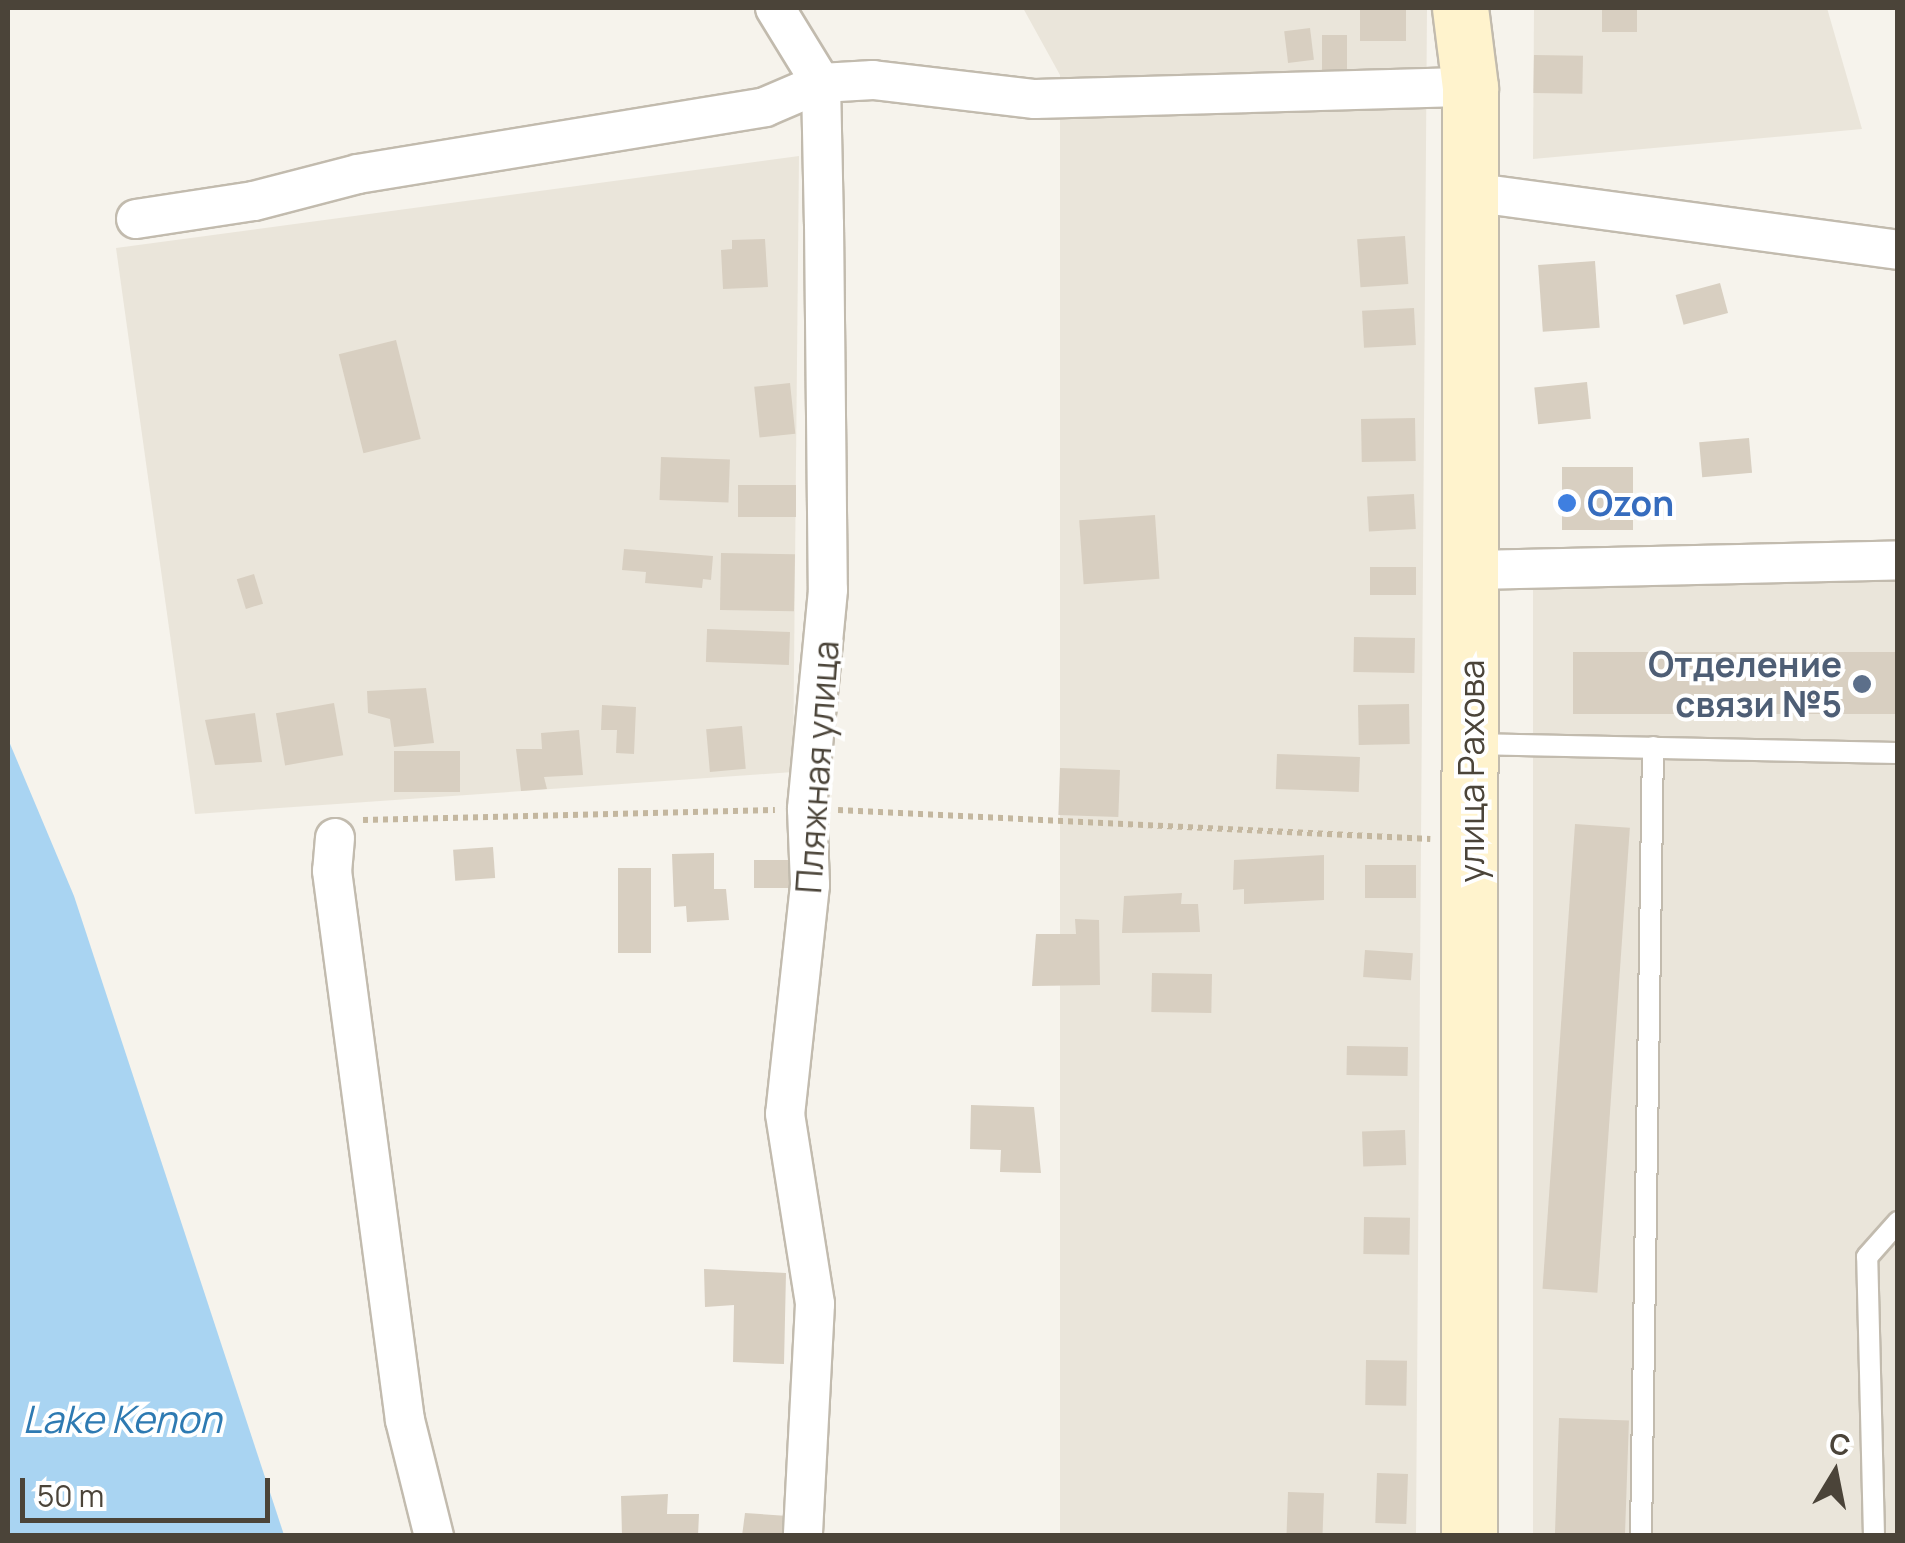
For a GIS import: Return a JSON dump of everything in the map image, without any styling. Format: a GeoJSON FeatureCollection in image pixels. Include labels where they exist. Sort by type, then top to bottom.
{"type":"FeatureCollection","features":[{"type":"Feature","properties":{"kind":"main road","name":"улица Рахова"},"geometry":{"type":"LineString","coordinates":[[1460,8],[1470,87],[1469,1536]]}},
{"type":"Feature","properties":{"kind":"street"},"geometry":{"type":"LineString","coordinates":[[775,8],[821,83]]}},
{"type":"Feature","properties":{"kind":"street"},"geometry":{"type":"LineString","coordinates":[[136,219],[254,201],[358,174],[765,107],[821,83],[874,80],[1035,98],[1470,87]]}},
{"type":"Feature","properties":{"kind":"street","name":"Пляжная улица"},"geometry":{"type":"LineString","coordinates":[[803,1536],[815,1304],[785,1114],[810,885],[806,809],[828,590],[821,83]]}},
{"type":"Feature","properties":{"kind":"street"},"geometry":{"type":"LineString","coordinates":[[1470,192],[1898,250]]}},
{"type":"Feature","properties":{"kind":"street"},"geometry":{"type":"LineString","coordinates":[[1472,570],[1898,560]]}},
{"type":"Feature","properties":{"kind":"street"},"geometry":{"type":"LineString","coordinates":[[336,838],[332,871],[406,1420],[434,1536]]}},
{"type":"Feature","properties":{"kind":"lane"},"geometry":{"type":"LineString","coordinates":[[1470,744],[1898,753]]}},
{"type":"Feature","properties":{"kind":"lane"},"geometry":{"type":"LineString","coordinates":[[1641,1536],[1653,747]]}},
{"type":"Feature","properties":{"kind":"lane"},"geometry":{"type":"LineString","coordinates":[[1874,1536],[1868,1257],[1898,1222]]}},
{"type":"Feature","properties":{"kind":"path"},"geometry":{"type":"LineString","coordinates":[[336,838],[353,820],[806,809],[1471,841]]}},
{"type":"Feature","properties":{"kind":"shaded area"},"geometry":{"type":"Polygon","coordinates":[[[1023,8],[1427,8],[1416,1535],[1060,1535],[1060,75],[1023,8]]]}},
{"type":"Feature","properties":{"kind":"shaded area"},"geometry":{"type":"Polygon","coordinates":[[[1534,8],[1827,8],[1862,129],[1533,159],[1534,8]]]}},
{"type":"Feature","properties":{"kind":"shaded area"},"geometry":{"type":"Polygon","coordinates":[[[799,156],[793,772],[195,814],[116,248],[799,156]]]}},
{"type":"Feature","properties":{"kind":"shaded area"},"geometry":{"type":"Polygon","coordinates":[[[1533,573],[1897,573],[1897,1535],[1533,1535],[1533,573]]]}},
{"type":"Feature","properties":{"kind":"water","name":"Lake Kenon"},"geometry":{"type":"Polygon","coordinates":[[[8,739],[74,896],[284,1535],[8,1535],[8,739]]]}},
{"type":"Feature","properties":{"kind":"building"},"geometry":{"type":"Polygon","coordinates":[[[1360,8],[1406,8],[1406,41],[1360,41],[1360,8]]]}},
{"type":"Feature","properties":{"kind":"building"},"geometry":{"type":"Polygon","coordinates":[[[1602,8],[1637,8],[1637,32],[1602,32],[1602,8]]]}},
{"type":"Feature","properties":{"kind":"building"},"geometry":{"type":"Polygon","coordinates":[[[1310,28],[1314,60],[1288,63],[1284,31],[1310,28]]]}},
{"type":"Feature","properties":{"kind":"building"},"geometry":{"type":"Polygon","coordinates":[[[1322,35],[1347,35],[1347,79],[1322,79],[1322,35]]]}},
{"type":"Feature","properties":{"kind":"building"},"geometry":{"type":"Polygon","coordinates":[[[1534,55],[1583,56],[1582,94],[1533,93],[1534,55]]]}},
{"type":"Feature","properties":{"kind":"building"},"geometry":{"type":"Polygon","coordinates":[[[1405,236],[1408,284],[1360,287],[1357,239],[1405,236]]]}},
{"type":"Feature","properties":{"kind":"building"},"geometry":{"type":"Polygon","coordinates":[[[765,239],[768,287],[723,289],[721,250],[732,249],[732,240],[765,239]]]}},
{"type":"Feature","properties":{"kind":"building"},"geometry":{"type":"Polygon","coordinates":[[[1595,261],[1600,328],[1543,332],[1538,265],[1595,261]]]}},
{"type":"Feature","properties":{"kind":"building"},"geometry":{"type":"Polygon","coordinates":[[[1720,283],[1728,313],[1684,325],[1676,295],[1720,283]]]}},
{"type":"Feature","properties":{"kind":"building"},"geometry":{"type":"Polygon","coordinates":[[[1414,308],[1416,345],[1364,348],[1362,311],[1414,308]]]}},
{"type":"Feature","properties":{"kind":"building"},"geometry":{"type":"Polygon","coordinates":[[[396,340],[421,439],[363,453],[339,354],[396,340]]]}},
{"type":"Feature","properties":{"kind":"building"},"geometry":{"type":"Polygon","coordinates":[[[1587,382],[1591,419],[1538,424],[1534,388],[1587,382]]]}},
{"type":"Feature","properties":{"kind":"building"},"geometry":{"type":"Polygon","coordinates":[[[790,383],[795,434],[760,437],[754,387],[790,383]]]}},
{"type":"Feature","properties":{"kind":"building"},"geometry":{"type":"Polygon","coordinates":[[[1415,418],[1416,461],[1362,462],[1361,419],[1415,418]]]}},
{"type":"Feature","properties":{"kind":"building"},"geometry":{"type":"Polygon","coordinates":[[[1749,438],[1752,473],[1702,477],[1699,442],[1749,438]]]}},
{"type":"Feature","properties":{"kind":"building"},"geometry":{"type":"Polygon","coordinates":[[[661,457],[730,459],[728,502],[659,500],[661,457]]]}},
{"type":"Feature","properties":{"kind":"building"},"geometry":{"type":"Polygon","coordinates":[[[1562,467],[1633,467],[1633,530],[1562,530],[1562,467]]]}},
{"type":"Feature","properties":{"kind":"building"},"geometry":{"type":"Polygon","coordinates":[[[738,485],[796,485],[796,517],[738,517],[738,485]]]}},
{"type":"Feature","properties":{"kind":"building"},"geometry":{"type":"Polygon","coordinates":[[[1414,494],[1416,529],[1369,531],[1367,496],[1414,494]]]}},
{"type":"Feature","properties":{"kind":"building"},"geometry":{"type":"Polygon","coordinates":[[[1155,515],[1159,579],[1084,584],[1079,520],[1155,515]]]}},
{"type":"Feature","properties":{"kind":"building"},"geometry":{"type":"Polygon","coordinates":[[[624,549],[713,556],[711,580],[703,579],[702,588],[645,583],[646,572],[622,570],[624,549]]]}},
{"type":"Feature","properties":{"kind":"building"},"geometry":{"type":"Polygon","coordinates":[[[721,553],[795,554],[794,611],[720,610],[721,553]]]}},
{"type":"Feature","properties":{"kind":"building"},"geometry":{"type":"Polygon","coordinates":[[[1370,567],[1416,567],[1416,595],[1370,595],[1370,567]]]}},
{"type":"Feature","properties":{"kind":"building"},"geometry":{"type":"Polygon","coordinates":[[[254,574],[263,604],[246,609],[237,579],[254,574]]]}},
{"type":"Feature","properties":{"kind":"building"},"geometry":{"type":"Polygon","coordinates":[[[707,629],[790,632],[789,665],[706,662],[707,629]]]}},
{"type":"Feature","properties":{"kind":"building"},"geometry":{"type":"Polygon","coordinates":[[[1354,637],[1415,638],[1414,673],[1353,672],[1354,637]]]}},
{"type":"Feature","properties":{"kind":"building"},"geometry":{"type":"Polygon","coordinates":[[[1573,652],[1898,652],[1898,714],[1573,714],[1573,652]]]}},
{"type":"Feature","properties":{"kind":"building"},"geometry":{"type":"Polygon","coordinates":[[[426,688],[434,743],[394,747],[390,719],[368,713],[367,691],[426,688]]]}},
{"type":"Feature","properties":{"kind":"building"},"geometry":{"type":"Polygon","coordinates":[[[334,703],[343,755],[285,765],[276,713],[334,703]]]}},
{"type":"Feature","properties":{"kind":"building"},"geometry":{"type":"Polygon","coordinates":[[[1409,704],[1410,744],[1359,745],[1358,705],[1409,704]]]}},
{"type":"Feature","properties":{"kind":"building"},"geometry":{"type":"Polygon","coordinates":[[[602,705],[636,707],[634,754],[616,753],[617,730],[601,730],[602,705]]]}},
{"type":"Feature","properties":{"kind":"building"},"geometry":{"type":"Polygon","coordinates":[[[255,713],[262,762],[215,765],[205,720],[255,713]]]}},
{"type":"Feature","properties":{"kind":"building"},"geometry":{"type":"Polygon","coordinates":[[[742,726],[746,769],[710,772],[706,729],[742,726]]]}},
{"type":"Feature","properties":{"kind":"building"},"geometry":{"type":"Polygon","coordinates":[[[579,730],[583,775],[544,777],[547,789],[521,791],[516,749],[542,749],[541,733],[579,730]]]}},
{"type":"Feature","properties":{"kind":"building"},"geometry":{"type":"Polygon","coordinates":[[[394,751],[460,751],[460,792],[394,792],[394,751]]]}},
{"type":"Feature","properties":{"kind":"building"},"geometry":{"type":"Polygon","coordinates":[[[1277,754],[1360,757],[1359,792],[1276,789],[1277,754]]]}},
{"type":"Feature","properties":{"kind":"building"},"geometry":{"type":"Polygon","coordinates":[[[1060,768],[1120,770],[1118,817],[1058,815],[1060,768]]]}},
{"type":"Feature","properties":{"kind":"building"},"geometry":{"type":"Polygon","coordinates":[[[1575,824],[1630,828],[1597,1293],[1542,1289],[1575,824]]]}},
{"type":"Feature","properties":{"kind":"building"},"geometry":{"type":"Polygon","coordinates":[[[493,847],[495,878],[455,881],[453,850],[493,847]]]}},
{"type":"Feature","properties":{"kind":"building"},"geometry":{"type":"Polygon","coordinates":[[[714,853],[714,889],[726,889],[729,920],[687,922],[686,906],[674,907],[672,854],[714,853]]]}},
{"type":"Feature","properties":{"kind":"building"},"geometry":{"type":"Polygon","coordinates":[[[1324,855],[1324,900],[1244,904],[1244,889],[1233,890],[1234,860],[1324,855]]]}},
{"type":"Feature","properties":{"kind":"building"},"geometry":{"type":"Polygon","coordinates":[[[754,860],[793,860],[793,888],[754,888],[754,860]]]}},
{"type":"Feature","properties":{"kind":"building"},"geometry":{"type":"Polygon","coordinates":[[[1365,865],[1416,865],[1416,898],[1365,898],[1365,865]]]}},
{"type":"Feature","properties":{"kind":"building"},"geometry":{"type":"Polygon","coordinates":[[[618,868],[651,868],[651,953],[618,953],[618,868]]]}},
{"type":"Feature","properties":{"kind":"building"},"geometry":{"type":"Polygon","coordinates":[[[1182,893],[1181,904],[1198,904],[1200,932],[1122,933],[1124,896],[1182,893]]]}},
{"type":"Feature","properties":{"kind":"building"},"geometry":{"type":"Polygon","coordinates":[[[1075,919],[1099,920],[1100,985],[1032,986],[1036,934],[1076,934],[1075,919]]]}},
{"type":"Feature","properties":{"kind":"building"},"geometry":{"type":"Polygon","coordinates":[[[1365,950],[1413,953],[1411,980],[1363,977],[1365,950]]]}},
{"type":"Feature","properties":{"kind":"building"},"geometry":{"type":"Polygon","coordinates":[[[1152,973],[1212,974],[1211,1013],[1151,1012],[1152,973]]]}},
{"type":"Feature","properties":{"kind":"building"},"geometry":{"type":"Polygon","coordinates":[[[1347,1046],[1408,1047],[1407,1076],[1346,1075],[1347,1046]]]}},
{"type":"Feature","properties":{"kind":"building"},"geometry":{"type":"Polygon","coordinates":[[[971,1105],[1034,1107],[1041,1173],[1000,1172],[1001,1150],[970,1149],[971,1105]]]}},
{"type":"Feature","properties":{"kind":"building"},"geometry":{"type":"Polygon","coordinates":[[[1405,1130],[1406,1165],[1363,1166],[1362,1132],[1405,1130]]]}},
{"type":"Feature","properties":{"kind":"building"},"geometry":{"type":"Polygon","coordinates":[[[1364,1217],[1410,1218],[1409,1255],[1363,1254],[1364,1217]]]}},
{"type":"Feature","properties":{"kind":"building"},"geometry":{"type":"Polygon","coordinates":[[[704,1269],[786,1273],[784,1364],[733,1362],[734,1305],[705,1307],[704,1269]]]}},
{"type":"Feature","properties":{"kind":"building"},"geometry":{"type":"Polygon","coordinates":[[[1366,1360],[1407,1361],[1406,1406],[1365,1405],[1366,1360]]]}},
{"type":"Feature","properties":{"kind":"building"},"geometry":{"type":"Polygon","coordinates":[[[1559,1418],[1629,1420],[1625,1536],[1555,1536],[1559,1418]]]}},
{"type":"Feature","properties":{"kind":"building"},"geometry":{"type":"Polygon","coordinates":[[[1377,1473],[1408,1474],[1406,1524],[1375,1523],[1377,1473]]]}},
{"type":"Feature","properties":{"kind":"building"},"geometry":{"type":"Polygon","coordinates":[[[1288,1492],[1324,1493],[1322,1536],[1286,1536],[1288,1492]]]}},
{"type":"Feature","properties":{"kind":"building"},"geometry":{"type":"Polygon","coordinates":[[[668,1494],[667,1514],[699,1514],[698,1536],[622,1536],[621,1496],[668,1494]]]}},
{"type":"Feature","properties":{"kind":"building"},"geometry":{"type":"Polygon","coordinates":[[[745,1513],[788,1516],[786,1536],[742,1536],[745,1513]]]}},
{"type":"Feature","properties":{"kind":"place","name":"Ozon"},"geometry":{"type":"Point","coordinates":[1567,503]}},
{"type":"Feature","properties":{"kind":"place","name":"Отделение связи №5"},"geometry":{"type":"Point","coordinates":[1862,684]}}]}
